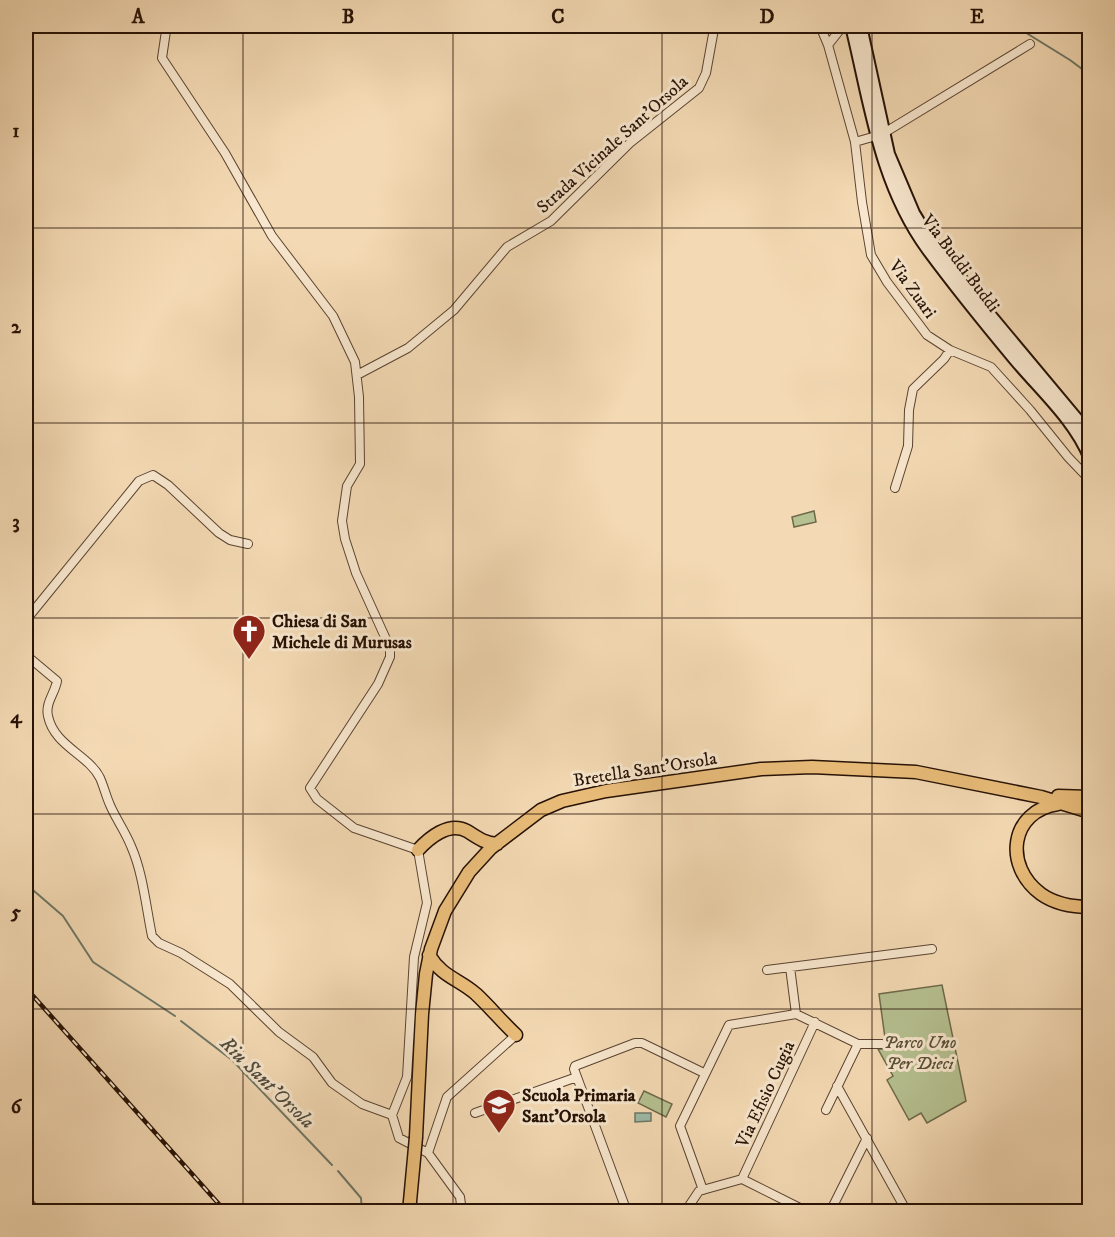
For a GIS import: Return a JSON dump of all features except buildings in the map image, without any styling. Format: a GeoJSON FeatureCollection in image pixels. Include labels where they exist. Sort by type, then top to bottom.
{"type":"FeatureCollection","features":[{"type":"Feature","properties":{"kind":"main road","name":"Via Buddi Buddi"},"geometry":{"type":"LineString","coordinates":[[851,26],[893,190],[908,219],[927,248],[1014,359],[1068,422],[1089,459]]}},
{"type":"Feature","properties":{"kind":"main road","name":"Via Buddi Buddi"},"geometry":{"type":"LineString","coordinates":[[861,26],[880,135],[914,213],[928,236],[982,305],[1089,436]]}},
{"type":"Feature","properties":{"kind":"main road","name":"Bretella Sant'Orsola"},"geometry":{"type":"LineString","coordinates":[[409,1212],[416,1137],[424,987],[429,955],[445,911],[469,872],[497,844],[541,810],[562,801],[606,791],[795,767],[916,771],[1041,796],[1089,812]]}},
{"type":"Feature","properties":{"kind":"main road"},"geometry":{"type":"LineString","coordinates":[[1041,796],[1089,797]]}},
{"type":"Feature","properties":{"kind":"main road"},"geometry":{"type":"LineString","coordinates":[[1063,803],[1047,805],[1027,819],[1018,835],[1017,853],[1025,876],[1041,894],[1067,905],[1089,907]]}},
{"type":"Feature","properties":{"kind":"main road"},"geometry":{"type":"LineString","coordinates":[[418,850],[433,835],[456,829],[463,830],[486,843],[497,844]]}},
{"type":"Feature","properties":{"kind":"main road"},"geometry":{"type":"LineString","coordinates":[[474,837],[482,849],[482,858]]}},
{"type":"Feature","properties":{"kind":"main road"},"geometry":{"type":"LineString","coordinates":[[429,955],[446,976],[474,992],[516,1035]]}},
{"type":"Feature","properties":{"kind":"main road"},"geometry":{"type":"LineString","coordinates":[[424,987],[433,977],[446,976]]}},
{"type":"Feature","properties":{"kind":"street"},"geometry":{"type":"LineString","coordinates":[[158,26],[166,31],[162,58],[225,153],[272,236],[333,316],[355,362],[360,464],[347,486],[342,521],[356,573],[390,648],[390,657],[378,684],[310,788],[317,799],[354,828],[418,850],[427,903],[414,957],[407,1077],[393,1115],[399,1138],[428,1153],[460,1197],[462,1212]]}},
{"type":"Feature","properties":{"kind":"street","name":"Strada Vicinale Sant'Orsola"},"geometry":{"type":"LineString","coordinates":[[357,375],[408,348],[454,310],[507,248],[551,221],[631,142],[699,88],[706,73],[714,29],[717,26]]}},
{"type":"Feature","properties":{"kind":"street","name":"Via Zuari"},"geometry":{"type":"LineString","coordinates":[[820,26],[828,45],[855,142],[871,255],[887,282],[927,335],[950,350],[991,367],[1089,480]]}},
{"type":"Feature","properties":{"kind":"street"},"geometry":{"type":"LineString","coordinates":[[828,45],[843,26]]}},
{"type":"Feature","properties":{"kind":"street"},"geometry":{"type":"LineString","coordinates":[[855,142],[880,135],[1030,45]]}},
{"type":"Feature","properties":{"kind":"street"},"geometry":{"type":"LineString","coordinates":[[895,488],[908,446],[909,410],[913,389],[944,359],[950,350]]}},
{"type":"Feature","properties":{"kind":"street"},"geometry":{"type":"LineString","coordinates":[[26,620],[139,481],[153,475],[168,485],[219,533],[230,540],[248,544]]}},
{"type":"Feature","properties":{"kind":"street"},"geometry":{"type":"LineString","coordinates":[[26,654],[57,681],[56,690],[47,706],[48,717],[55,732],[77,755],[92,766],[100,777],[109,804],[132,846],[152,936],[159,944],[181,953],[230,984],[279,1032],[314,1057],[332,1083],[362,1104],[393,1115]]}},
{"type":"Feature","properties":{"kind":"street"},"geometry":{"type":"LineString","coordinates":[[767,970],[932,949]]}},
{"type":"Feature","properties":{"kind":"street"},"geometry":{"type":"LineString","coordinates":[[790,967],[796,1014],[858,1044],[882,1044]]}},
{"type":"Feature","properties":{"kind":"street","name":"Via Efisio Cugia"},"geometry":{"type":"LineString","coordinates":[[703,1190],[680,1126],[729,1025],[796,1014]]}},
{"type":"Feature","properties":{"kind":"street","name":"Via Efisio Cugia"},"geometry":{"type":"LineString","coordinates":[[742,1179],[815,1022]]}},
{"type":"Feature","properties":{"kind":"street"},"geometry":{"type":"LineString","coordinates":[[428,1153],[447,1097],[516,1035]]}},
{"type":"Feature","properties":{"kind":"street"},"geometry":{"type":"LineString","coordinates":[[627,1212],[577,1077],[575,1066],[635,1043],[649,1045],[704,1073]]}},
{"type":"Feature","properties":{"kind":"street"},"geometry":{"type":"LineString","coordinates":[[826,1110],[858,1044]]}},
{"type":"Feature","properties":{"kind":"street"},"geometry":{"type":"LineString","coordinates":[[475,1113],[577,1077]]}},
{"type":"Feature","properties":{"kind":"street"},"geometry":{"type":"LineString","coordinates":[[837,1086],[907,1212]]}},
{"type":"Feature","properties":{"kind":"street"},"geometry":{"type":"LineString","coordinates":[[831,1212],[867,1138]]}},
{"type":"Feature","properties":{"kind":"street"},"geometry":{"type":"LineString","coordinates":[[685,1212],[699,1191],[742,1179],[808,1212]]}},
{"type":"Feature","properties":{"kind":"street"},"geometry":{"type":"LineString","coordinates":[[26,1199],[37,1212]]}},
{"type":"Feature","properties":{"kind":"green space"},"geometry":{"type":"Polygon","coordinates":[[[814,511],[816,522],[794,527],[792,517],[814,511]]]}},
{"type":"Feature","properties":{"kind":"green space","name":"Parco Uno Per Dieci"},"geometry":{"type":"Polygon","coordinates":[[[942,985],[966,1101],[927,1123],[921,1113],[909,1120],[887,1080],[893,1076],[878,1049],[884,1049],[885,1038],[879,994],[942,985]]]}},
{"type":"Feature","properties":{"kind":"green space"},"geometry":{"type":"Polygon","coordinates":[[[644,1091],[672,1104],[666,1117],[638,1103],[644,1091]]]}},
{"type":"Feature","properties":{"kind":"shaded area"},"geometry":{"type":"Polygon","coordinates":[[[635,1113],[651,1113],[651,1121],[635,1122],[635,1113]]]}},
{"type":"Feature","properties":{"kind":"waterway"},"geometry":{"type":"LineString","coordinates":[[1015,26],[1090,75]]}},
{"type":"Feature","properties":{"kind":"waterway","name":"Riu Sant'Orsola"},"geometry":{"type":"LineString","coordinates":[[26,884],[63,916],[93,962],[175,1016]]}},
{"type":"Feature","properties":{"kind":"waterway","name":"Riu Sant'Orsola"},"geometry":{"type":"LineString","coordinates":[[181,1021],[232,1060],[332,1165]]}},
{"type":"Feature","properties":{"kind":"waterway","name":"Riu Sant'Orsola"},"geometry":{"type":"LineString","coordinates":[[338,1171],[361,1198],[362,1212]]}},
{"type":"Feature","properties":{"kind":"railway"},"geometry":{"type":"LineString","coordinates":[[26,988],[226,1212]]}},
{"type":"Feature","properties":{"kind":"place","name":"Chiesa di San Michele di Murusas"},"geometry":{"type":"Point","coordinates":[249,660]}},
{"type":"Feature","properties":{"kind":"place","name":"Scuola Primaria Sant'Orsola"},"geometry":{"type":"Point","coordinates":[499,1134]}}]}
